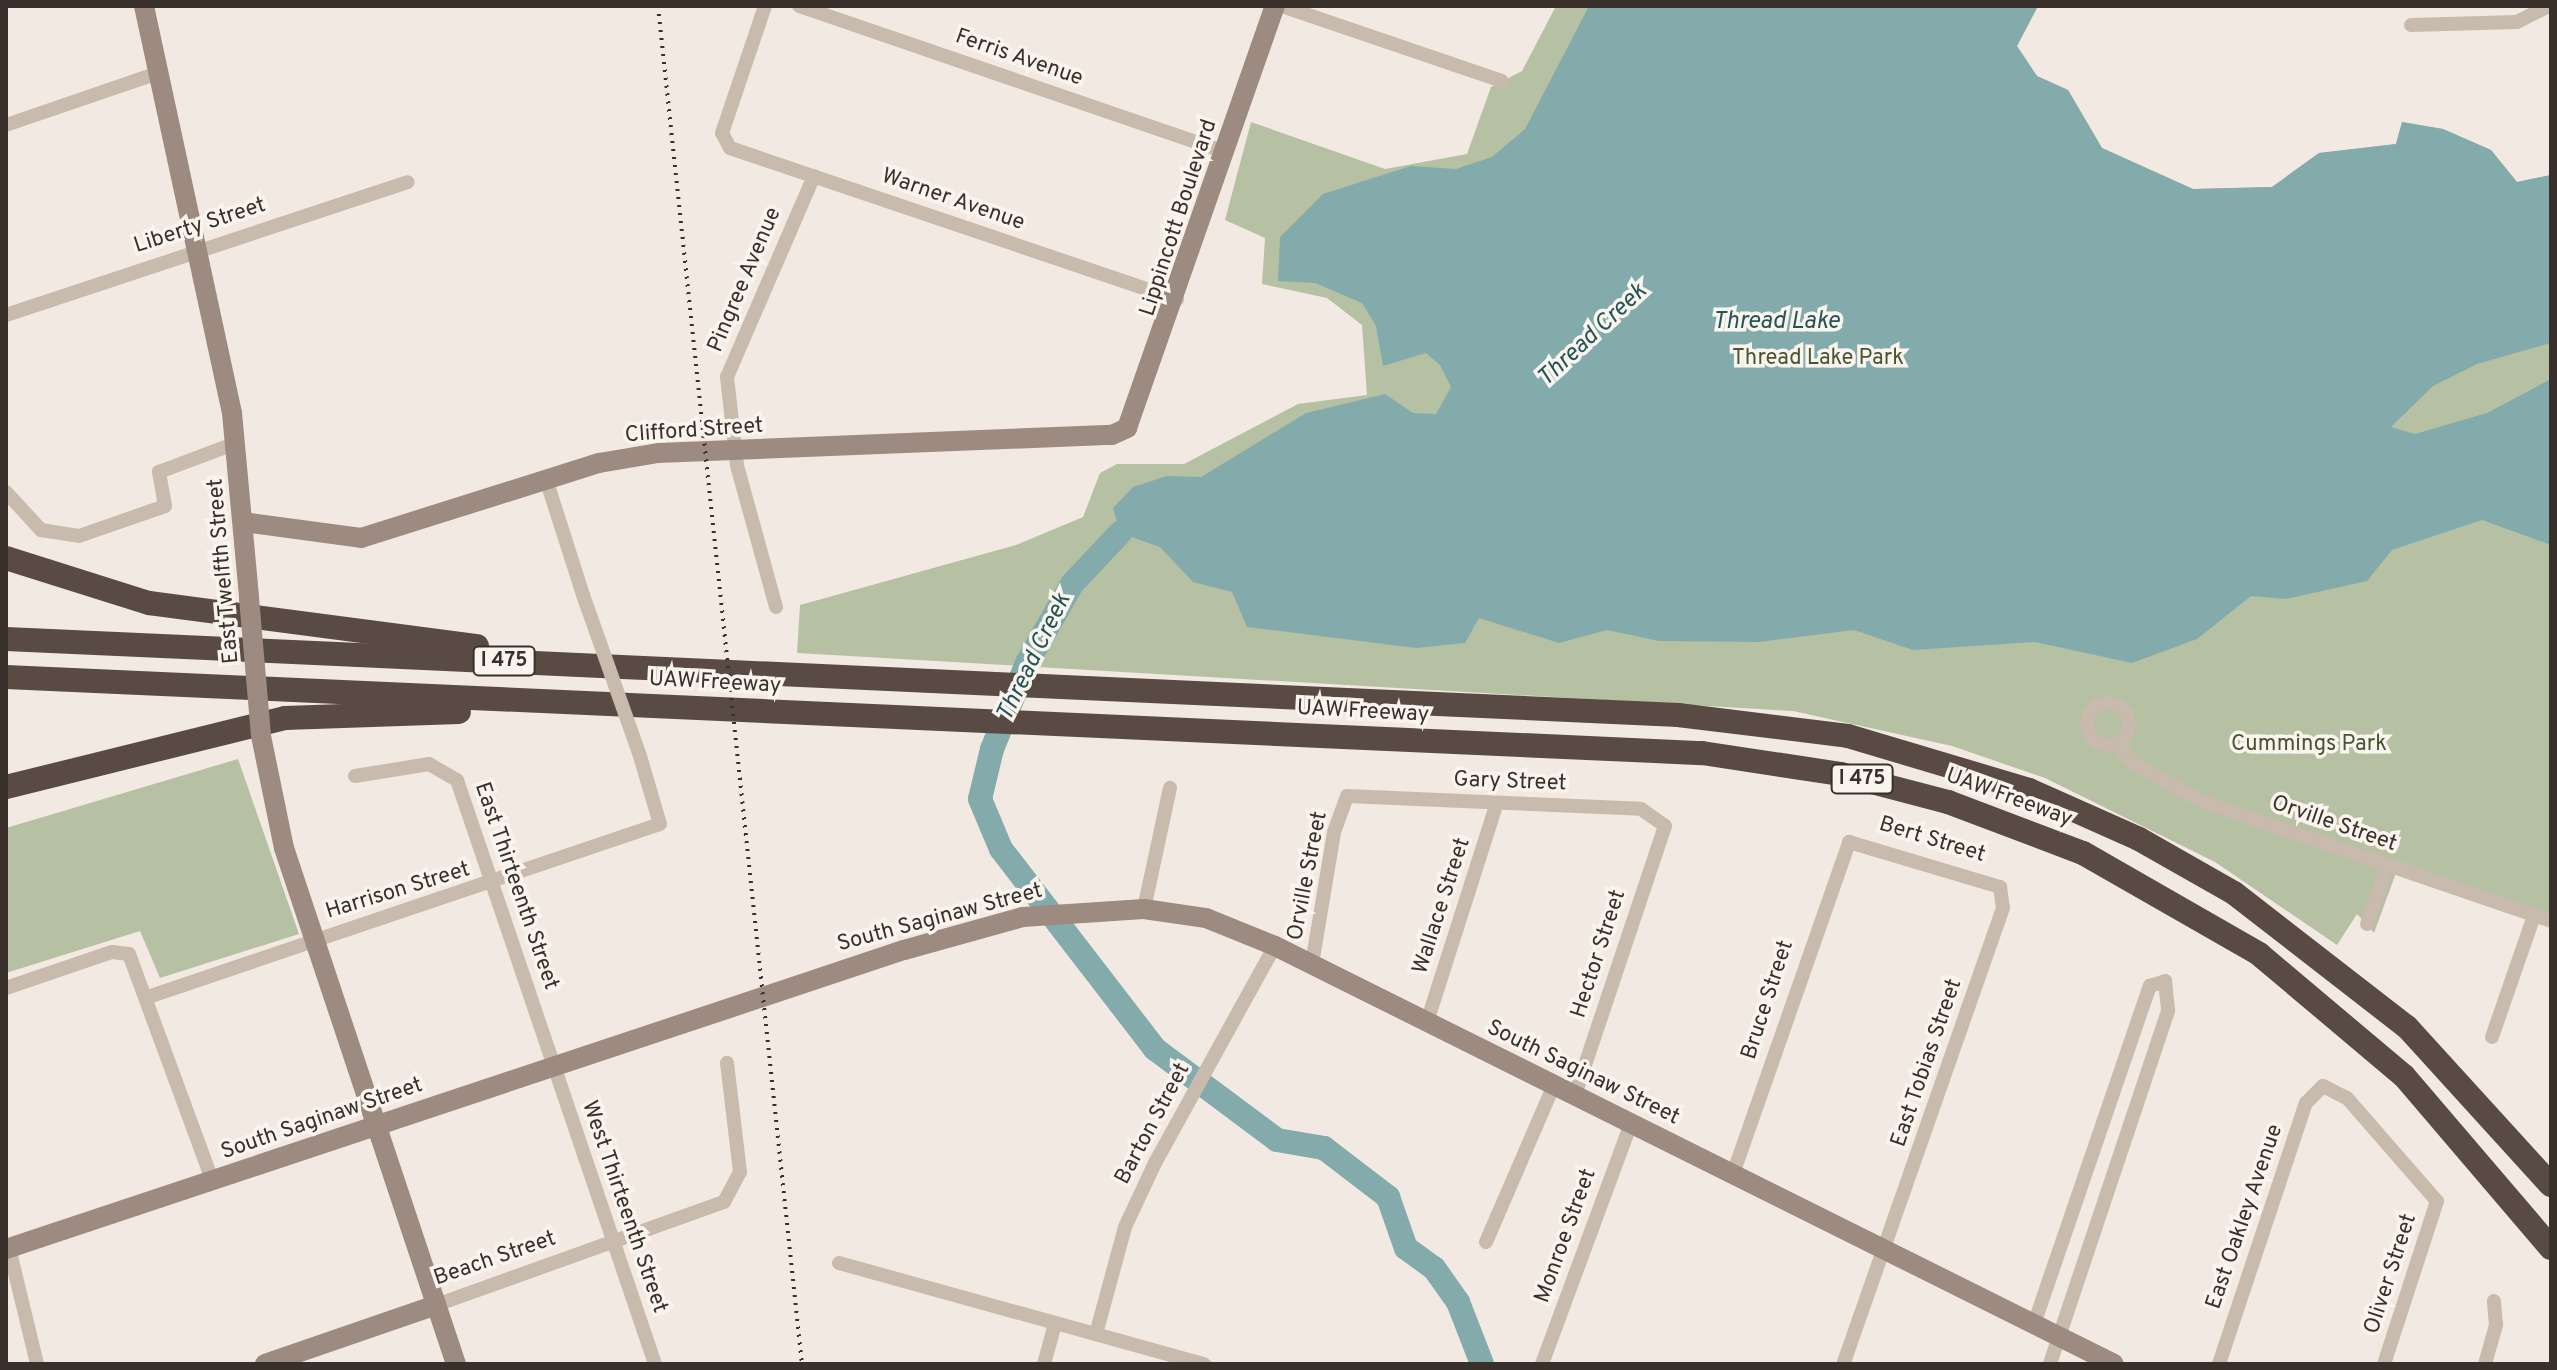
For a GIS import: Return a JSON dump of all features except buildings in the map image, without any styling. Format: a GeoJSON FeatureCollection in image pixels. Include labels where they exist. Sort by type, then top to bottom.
{"type":"FeatureCollection","features":[{"type":"Feature","properties":{"kind":"highway"},"geometry":{"type":"LineString","coordinates":[[6,550],[90,590]]}},
{"type":"Feature","properties":{"kind":"highway"},"geometry":{"type":"LineString","coordinates":[[6,558],[90,590],[173,607],[662,669]]}},
{"type":"Feature","properties":{"kind":"highway","name":"UAW Freeway"},"geometry":{"type":"LineString","coordinates":[[6,639],[1737,719],[1848,736],[1963,767],[2139,839],[2299,936],[2432,1051],[2551,1185]]}},
{"type":"Feature","properties":{"kind":"highway","name":"UAW Freeway"},"geometry":{"type":"LineString","coordinates":[[6,677],[1702,753],[1841,774],[1989,815],[2145,884],[2302,986],[2426,1098],[2551,1248]]}},
{"type":"Feature","properties":{"kind":"highway"},"geometry":{"type":"LineString","coordinates":[[6,785],[285,718],[644,705]]}},
{"type":"Feature","properties":{"kind":"street","name":"East Twelfth Street"},"geometry":{"type":"LineString","coordinates":[[144,6],[236,443],[261,736],[276,816],[456,1364]]}},
{"type":"Feature","properties":{"kind":"street","name":"Warner Avenue"},"geometry":{"type":"LineString","coordinates":[[765,6],[722,133],[730,148],[1177,299]]}},
{"type":"Feature","properties":{"kind":"street","name":"Ferris Avenue"},"geometry":{"type":"LineString","coordinates":[[799,6],[1225,152]]}},
{"type":"Feature","properties":{"kind":"street","name":"Lippincott Boulevard"},"geometry":{"type":"LineString","coordinates":[[1112,435],[1127,428],[1143,397],[1275,6]]}},
{"type":"Feature","properties":{"kind":"street"},"geometry":{"type":"LineString","coordinates":[[1282,6],[1502,81]]}},
{"type":"Feature","properties":{"kind":"street"},"geometry":{"type":"LineString","coordinates":[[1326,21],[1331,6]]}},
{"type":"Feature","properties":{"kind":"street"},"geometry":{"type":"LineString","coordinates":[[2411,25],[2517,22],[2549,6]]}},
{"type":"Feature","properties":{"kind":"street"},"geometry":{"type":"LineString","coordinates":[[6,125],[158,73]]}},
{"type":"Feature","properties":{"kind":"street","name":"Pingree Avenue"},"geometry":{"type":"LineString","coordinates":[[776,607],[736,450],[727,377],[814,176]]}},
{"type":"Feature","properties":{"kind":"street","name":"Liberty Street"},"geometry":{"type":"LineString","coordinates":[[6,315],[196,249],[408,182]]}},
{"type":"Feature","properties":{"kind":"street","name":"Clifford Street"},"geometry":{"type":"LineString","coordinates":[[243,522],[345,538],[377,536],[546,479],[658,453],[1112,435]]}},
{"type":"Feature","properties":{"kind":"street"},"geometry":{"type":"LineString","coordinates":[[6,492],[41,530],[79,536],[165,506],[159,472],[236,443]]}},
{"type":"Feature","properties":{"kind":"street","name":"Harrison Street"},"geometry":{"type":"LineString","coordinates":[[148,997],[494,884],[660,824],[546,479]]}},
{"type":"Feature","properties":{"kind":"street","name":"Orville Street"},"geometry":{"type":"LineString","coordinates":[[2117,743],[2133,763],[2201,801],[2551,921]]}},
{"type":"Feature","properties":{"kind":"street","name":"East Thirteenth Street"},"geometry":{"type":"LineString","coordinates":[[355,776],[429,764],[449,770],[494,884],[553,1065]]}},
{"type":"Feature","properties":{"kind":"street"},"geometry":{"type":"LineString","coordinates":[[1144,909],[1170,788]]}},
{"type":"Feature","properties":{"kind":"street","name":"Orville Street"},"geometry":{"type":"LineString","coordinates":[[1312,964],[1334,832],[1347,796]]}},
{"type":"Feature","properties":{"kind":"street","name":"Gary Street"},"geometry":{"type":"LineString","coordinates":[[1347,796],[1641,809],[1665,826]]}},
{"type":"Feature","properties":{"kind":"street","name":"Wallace Street"},"geometry":{"type":"LineString","coordinates":[[1427,1022],[1497,803]]}},
{"type":"Feature","properties":{"kind":"street","name":"Hector Street"},"geometry":{"type":"LineString","coordinates":[[1575,1095],[1665,826]]}},
{"type":"Feature","properties":{"kind":"street","name":"Bert Street"},"geometry":{"type":"LineString","coordinates":[[1849,842],[2000,887]]}},
{"type":"Feature","properties":{"kind":"street","name":"Bruce Street"},"geometry":{"type":"LineString","coordinates":[[1733,1174],[1849,842]]}},
{"type":"Feature","properties":{"kind":"street"},"geometry":{"type":"LineString","coordinates":[[2367,924],[2387,866]]}},
{"type":"Feature","properties":{"kind":"street","name":"East Tobias Street"},"geometry":{"type":"LineString","coordinates":[[1843,1364],[2003,908],[2000,887]]}},
{"type":"Feature","properties":{"kind":"street","name":"South Saginaw Street"},"geometry":{"type":"LineString","coordinates":[[8,1249],[213,1182],[770,990],[1023,917],[1077,909],[1144,909],[1206,918],[1275,946],[2033,1327],[2114,1364]]}},
{"type":"Feature","properties":{"kind":"street"},"geometry":{"type":"LineString","coordinates":[[2492,1037],[2534,916]]}},
{"type":"Feature","properties":{"kind":"street","name":"Barton Street"},"geometry":{"type":"LineString","coordinates":[[1096,1334],[1125,1227],[1192,1095],[1275,946]]}},
{"type":"Feature","properties":{"kind":"street"},"geometry":{"type":"LineString","coordinates":[[6,988],[112,952],[129,954],[148,997],[213,1182]]}},
{"type":"Feature","properties":{"kind":"street"},"geometry":{"type":"LineString","coordinates":[[2033,1327],[2150,986],[2165,981],[2172,996],[2054,1337],[2050,1364]]}},
{"type":"Feature","properties":{"kind":"street","name":"Beach Street"},"geometry":{"type":"LineString","coordinates":[[265,1364],[719,1206],[736,1189],[727,1063]]}},
{"type":"Feature","properties":{"kind":"street","name":"West Thirteenth Street"},"geometry":{"type":"LineString","coordinates":[[553,1065],[655,1364]]}},
{"type":"Feature","properties":{"kind":"street"},"geometry":{"type":"LineString","coordinates":[[1486,1242],[1554,1085]]}},
{"type":"Feature","properties":{"kind":"street","name":"East Oakley Avenue"},"geometry":{"type":"LineString","coordinates":[[2219,1364],[2317,1087],[2347,1098],[2436,1197]]}},
{"type":"Feature","properties":{"kind":"street","name":"Monroe Street"},"geometry":{"type":"LineString","coordinates":[[1542,1364],[1631,1124]]}},
{"type":"Feature","properties":{"kind":"street"},"geometry":{"type":"LineString","coordinates":[[2102,1131],[2124,1139]]}},
{"type":"Feature","properties":{"kind":"street","name":"Oliver Street"},"geometry":{"type":"LineString","coordinates":[[2384,1364],[2436,1197]]}},
{"type":"Feature","properties":{"kind":"street"},"geometry":{"type":"LineString","coordinates":[[8,1249],[37,1364]]}},
{"type":"Feature","properties":{"kind":"street"},"geometry":{"type":"LineString","coordinates":[[839,1263],[1204,1364]]}},
{"type":"Feature","properties":{"kind":"street"},"geometry":{"type":"LineString","coordinates":[[2485,1364],[2496,1325],[2494,1301]]}},
{"type":"Feature","properties":{"kind":"street"},"geometry":{"type":"LineString","coordinates":[[1044,1364],[1055,1324]]}},
{"type":"Feature","properties":{"kind":"green space","name":"Thread Lake"},"geometry":{"type":"Polygon","coordinates":[[[1556,6],[2038,6],[2017,46],[2037,76],[2068,90],[2102,148],[2193,189],[2272,187],[2319,153],[2396,144],[2402,122],[2443,129],[2491,150],[2517,182],[2551,175],[2551,914],[2400,862],[2374,933],[2357,914],[2337,945],[2215,862],[2045,778],[1952,746],[1793,711],[797,653],[800,605],[1016,545],[1083,517],[1100,473],[1117,464],[1184,464],[1298,404],[1367,395],[1362,325],[1327,298],[1262,284],[1265,238],[1225,220],[1251,122],[1385,169],[1467,154],[1491,87],[1522,71],[1556,6]]]}},
{"type":"Feature","properties":{"kind":"green space"},"geometry":{"type":"Polygon","coordinates":[[[238,759],[299,934],[160,978],[140,931],[6,973],[6,828],[238,759]]]}},
{"type":"Feature","properties":{"kind":"water","name":"Thread Lake"},"geometry":{"type":"Polygon","coordinates":[[[1589,6],[2038,6],[2017,46],[2037,76],[2068,90],[2102,148],[2193,189],[2272,187],[2319,153],[2396,144],[2402,122],[2443,129],[2491,150],[2517,182],[2551,175],[2551,343],[2477,364],[2433,386],[2391,427],[2415,434],[2487,413],[2551,379],[2551,545],[2482,520],[2392,550],[2367,581],[2286,599],[2251,596],[2197,639],[2132,663],[2035,642],[1913,650],[1854,630],[1759,642],[1659,641],[1607,630],[1559,643],[1479,618],[1465,643],[1416,648],[1247,627],[1232,592],[1193,582],[1160,547],[1120,533],[1113,508],[1133,487],[1167,476],[1201,477],[1306,413],[1385,394],[1413,413],[1436,414],[1451,387],[1440,365],[1426,353],[1383,366],[1376,326],[1362,303],[1315,283],[1278,281],[1280,237],[1323,194],[1411,166],[1456,169],[1492,157],[1525,129],[1589,6]]]}},
{"type":"Feature","properties":{"kind":"waterway","name":"Thread Creek"},"geometry":{"type":"LineString","coordinates":[[1120,533],[1072,584],[1027,663],[992,749],[980,799],[1001,849],[1155,1049],[1277,1140],[1324,1148],[1388,1197],[1406,1248],[1434,1268],[1458,1302],[1482,1364]]}},
{"type":"Feature","properties":{"kind":"railway"},"geometry":{"type":"LineString","coordinates":[[658,6],[802,1364]]}},
{"type":"Feature","properties":{"kind":"park label","name":"Thread Lake Park"},"geometry":{"type":"Point","coordinates":[1818,359]}},
{"type":"Feature","properties":{"kind":"park label","name":"Cummings Park"},"geometry":{"type":"Point","coordinates":[2309,745]}}]}
